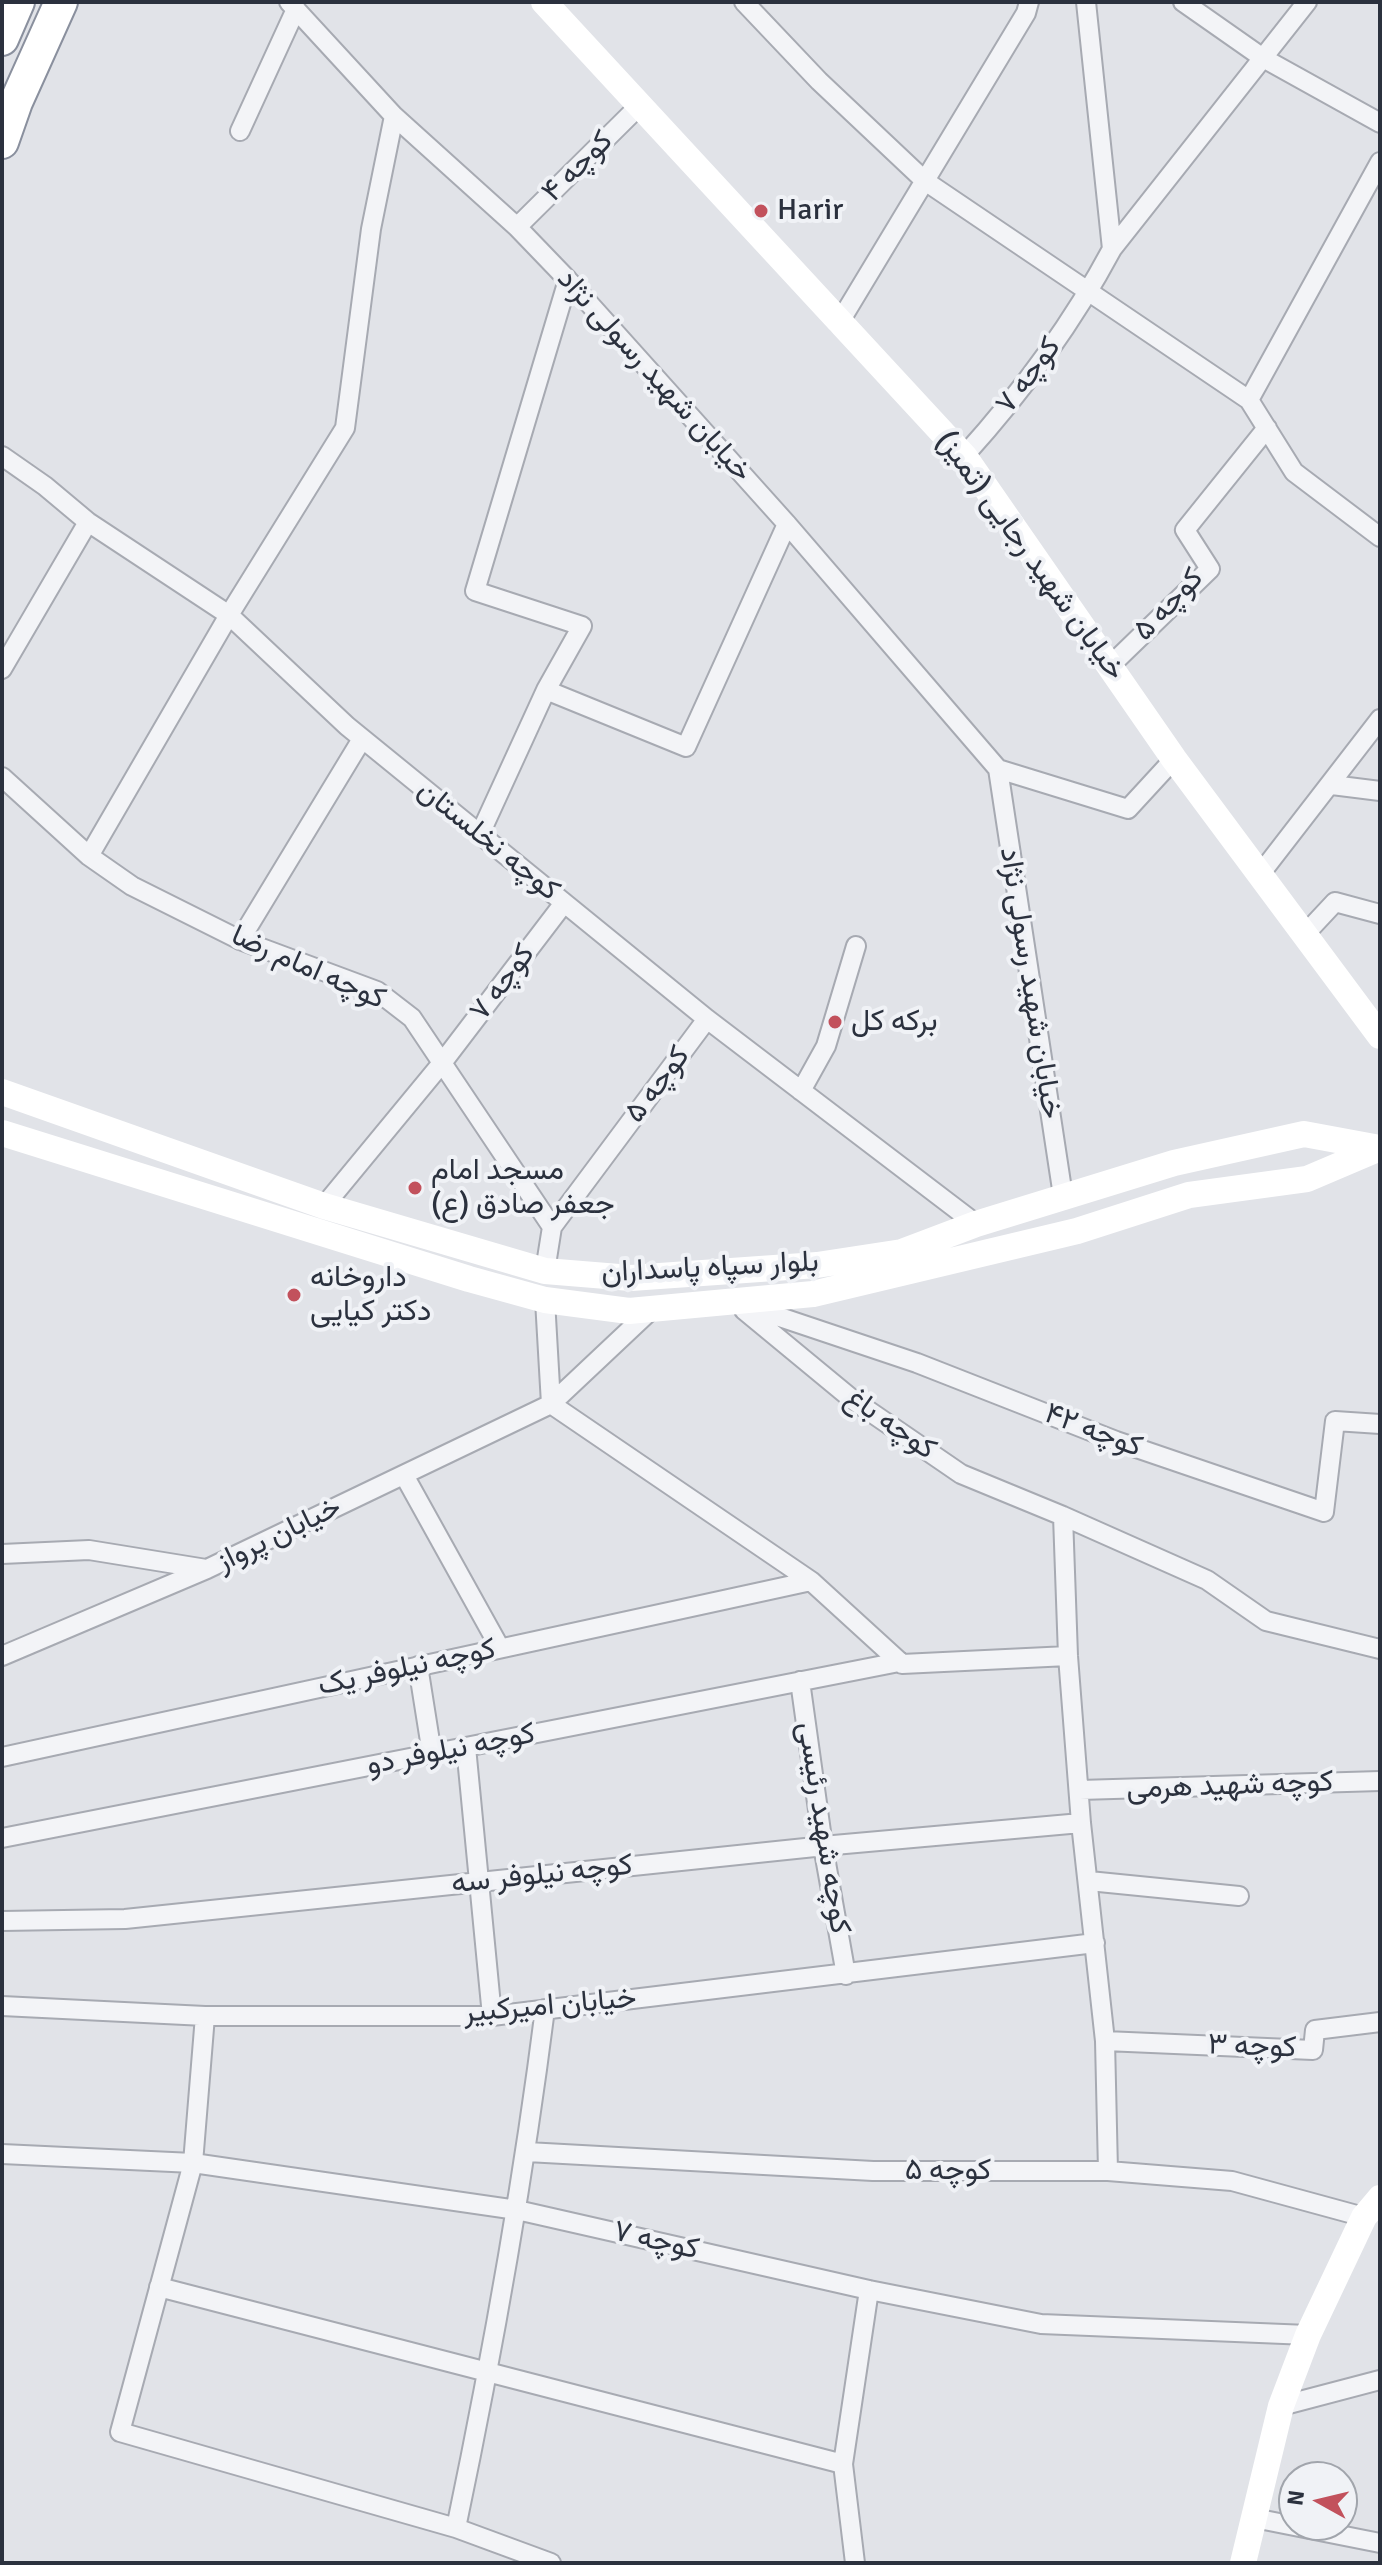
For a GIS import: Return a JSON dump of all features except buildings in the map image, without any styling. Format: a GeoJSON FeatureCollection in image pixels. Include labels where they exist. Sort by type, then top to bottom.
{"type":"FeatureCollection","features":[{"type":"Feature","properties":{"kind":"highway"},"geometry":{"type":"LineString","coordinates":[[2,39],[18,2]]}},
{"type":"Feature","properties":{"kind":"highway"},"geometry":{"type":"LineString","coordinates":[[2,142],[16,102],[61,2]]}},
{"type":"Feature","properties":{"kind":"main road","name":"خیابان شهید رجایی (تمیز)"},"geometry":{"type":"LineString","coordinates":[[544,2],[964,456],[1174,759],[1380,1036]]}},
{"type":"Feature","properties":{"kind":"main road","name":"بلوار سپاه پاسداران"},"geometry":{"type":"LineString","coordinates":[[2,1092],[324,1206],[545,1271],[631,1278],[817,1265],[902,1252],[976,1224],[1174,1163],[1304,1134],[1380,1148],[1307,1179],[1189,1195],[1077,1231],[813,1294],[629,1311],[545,1300],[2,1133]]}},
{"type":"Feature","properties":{"kind":"main road"},"geometry":{"type":"LineString","coordinates":[[1243,2563],[1281,2406],[1308,2335],[1372,2208]]}},
{"type":"Feature","properties":{"kind":"street"},"geometry":{"type":"LineString","coordinates":[[744,2],[819,81],[925,181],[1249,400],[1294,472],[1380,537]]}},
{"type":"Feature","properties":{"kind":"street"},"geometry":{"type":"LineString","coordinates":[[839,323],[1026,13],[1029,2]]}},
{"type":"Feature","properties":{"kind":"street"},"geometry":{"type":"LineString","coordinates":[[1086,2],[1112,249]]}},
{"type":"Feature","properties":{"kind":"street"},"geometry":{"type":"LineString","coordinates":[[1183,2],[1263,58],[1380,123]]}},
{"type":"Feature","properties":{"kind":"street","name":"کوچه ۷"},"geometry":{"type":"LineString","coordinates":[[964,456],[1013,401],[1089,292],[1112,249],[1307,2]]}},
{"type":"Feature","properties":{"kind":"street"},"geometry":{"type":"LineString","coordinates":[[240,131],[292,6]]}},
{"type":"Feature","properties":{"kind":"street","name":"خیابان شهید رسولی نژاد"},"geometry":{"type":"LineString","coordinates":[[292,6],[394,116],[517,227],[568,280],[787,524],[998,769],[1063,1196]]}},
{"type":"Feature","properties":{"kind":"street","name":"کوچه ۴"},"geometry":{"type":"LineString","coordinates":[[517,227],[638,107]]}},
{"type":"Feature","properties":{"kind":"street"},"geometry":{"type":"LineString","coordinates":[[89,856],[229,615],[345,428],[371,229],[394,116]]}},
{"type":"Feature","properties":{"kind":"street"},"geometry":{"type":"LineString","coordinates":[[1249,400],[1379,164]]}},
{"type":"Feature","properties":{"kind":"street"},"geometry":{"type":"LineString","coordinates":[[480,834],[546,690],[582,626],[475,591],[568,280]]}},
{"type":"Feature","properties":{"kind":"street","name":"کوچه ۵"},"geometry":{"type":"LineString","coordinates":[[1111,665],[1210,569],[1185,530],[1267,428]]}},
{"type":"Feature","properties":{"kind":"street","name":"کوچه نخلستان"},"geometry":{"type":"LineString","coordinates":[[2,456],[88,522],[229,615],[362,739],[707,1019],[976,1224]]}},
{"type":"Feature","properties":{"kind":"street"},"geometry":{"type":"LineString","coordinates":[[2,669],[88,522]]}},
{"type":"Feature","properties":{"kind":"street"},"geometry":{"type":"LineString","coordinates":[[546,690],[686,747],[787,524]]}},
{"type":"Feature","properties":{"kind":"street"},"geometry":{"type":"LineString","coordinates":[[1261,873],[1380,719]]}},
{"type":"Feature","properties":{"kind":"street"},"geometry":{"type":"LineString","coordinates":[[240,940],[362,739]]}},
{"type":"Feature","properties":{"kind":"street"},"geometry":{"type":"LineString","coordinates":[[998,769],[1128,809],[1174,759]]}},
{"type":"Feature","properties":{"kind":"street","name":"کوچه امام رضا"},"geometry":{"type":"LineString","coordinates":[[2,777],[89,856],[132,886],[240,940],[377,991],[412,1018],[552,1227]]}},
{"type":"Feature","properties":{"kind":"street"},"geometry":{"type":"LineString","coordinates":[[1332,785],[1380,791]]}},
{"type":"Feature","properties":{"kind":"street"},"geometry":{"type":"LineString","coordinates":[[1306,933],[1335,902],[1380,914]]}},
{"type":"Feature","properties":{"kind":"street","name":"کوچه ۷"},"geometry":{"type":"LineString","coordinates":[[324,1206],[442,1063],[564,903]]}},
{"type":"Feature","properties":{"kind":"street"},"geometry":{"type":"LineString","coordinates":[[801,1091],[826,1046],[856,946]]}},
{"type":"Feature","properties":{"kind":"street","name":"کوچه ۵"},"geometry":{"type":"LineString","coordinates":[[552,1227],[707,1019]]}},
{"type":"Feature","properties":{"kind":"street"},"geometry":{"type":"LineString","coordinates":[[545,1271],[552,1227]]}},
{"type":"Feature","properties":{"kind":"street"},"geometry":{"type":"LineString","coordinates":[[545,1300],[551,1404],[811,1581],[899,1662]]}},
{"type":"Feature","properties":{"kind":"street","name":"کوچه ۴۲"},"geometry":{"type":"LineString","coordinates":[[735,1302],[917,1363],[1116,1441],[1324,1512],[1335,1421],[1380,1424]]}},
{"type":"Feature","properties":{"kind":"street","name":"کوچه باغ"},"geometry":{"type":"LineString","coordinates":[[735,1302],[853,1400],[961,1474],[1207,1580],[1266,1621],[1380,1649]]}},
{"type":"Feature","properties":{"kind":"street","name":"خیابان پرواز"},"geometry":{"type":"LineString","coordinates":[[2,1656],[207,1569],[551,1404],[652,1309]]}},
{"type":"Feature","properties":{"kind":"street"},"geometry":{"type":"LineString","coordinates":[[404,1475],[500,1648]]}},
{"type":"Feature","properties":{"kind":"street"},"geometry":{"type":"LineString","coordinates":[[1063,1516],[1068,1656],[1081,1823],[1105,2041],[1108,2171]]}},
{"type":"Feature","properties":{"kind":"street"},"geometry":{"type":"LineString","coordinates":[[2,1554],[89,1550],[207,1569]]}},
{"type":"Feature","properties":{"kind":"street","name":"کوچه نیلوفر یک"},"geometry":{"type":"LineString","coordinates":[[2,1757],[811,1581]]}},
{"type":"Feature","properties":{"kind":"street","name":"کوچه نیلوفر دو"},"geometry":{"type":"LineString","coordinates":[[2,1838],[899,1662],[1068,1656]]}},
{"type":"Feature","properties":{"kind":"street"},"geometry":{"type":"LineString","coordinates":[[418,1666],[432,1754]]}},
{"type":"Feature","properties":{"kind":"street","name":"کوچه شهید رئیسی"},"geometry":{"type":"LineString","coordinates":[[800,1681],[823,1846],[846,1975]]}},
{"type":"Feature","properties":{"kind":"street"},"geometry":{"type":"LineString","coordinates":[[466,1747],[492,2016]]}},
{"type":"Feature","properties":{"kind":"street","name":"کوچه شهید هرمی"},"geometry":{"type":"LineString","coordinates":[[1080,1790],[1380,1781]]}},
{"type":"Feature","properties":{"kind":"street","name":"کوچه نیلوفر سه"},"geometry":{"type":"LineString","coordinates":[[2,1921],[125,1919],[823,1846],[1081,1823]]}},
{"type":"Feature","properties":{"kind":"street"},"geometry":{"type":"LineString","coordinates":[[1089,1881],[1239,1896]]}},
{"type":"Feature","properties":{"kind":"street","name":"خیابان امیرکبیر"},"geometry":{"type":"LineString","coordinates":[[2,2006],[205,2016],[492,2016],[1095,1943]]}},
{"type":"Feature","properties":{"kind":"street"},"geometry":{"type":"LineString","coordinates":[[456,2528],[488,2374],[527,2152],[545,2009]]}},
{"type":"Feature","properties":{"kind":"street"},"geometry":{"type":"LineString","coordinates":[[205,2016],[193,2163],[120,2432],[456,2528],[551,2563]]}},
{"type":"Feature","properties":{"kind":"street","name":"کوچه ۳"},"geometry":{"type":"LineString","coordinates":[[1105,2041],[1313,2050],[1315,2030],[1380,2022]]}},
{"type":"Feature","properties":{"kind":"street","name":"کوچه ۵"},"geometry":{"type":"LineString","coordinates":[[527,2152],[873,2171],[1108,2171],[1232,2181],[1372,2208]]}},
{"type":"Feature","properties":{"kind":"street","name":"کوچه ۷"},"geometry":{"type":"LineString","coordinates":[[2,2154],[193,2163],[517,2210],[869,2290],[1041,2324],[1308,2335]]}},
{"type":"Feature","properties":{"kind":"street"},"geometry":{"type":"LineString","coordinates":[[159,2287],[843,2464]]}},
{"type":"Feature","properties":{"kind":"street"},"geometry":{"type":"LineString","coordinates":[[855,2563],[843,2464],[869,2290]]}},
{"type":"Feature","properties":{"kind":"street"},"geometry":{"type":"LineString","coordinates":[[1281,2406],[1380,2380]]}},
{"type":"Feature","properties":{"kind":"street"},"geometry":{"type":"LineString","coordinates":[[1254,2518],[1380,2543]]}},
{"type":"Feature","properties":{"kind":"place","name":"Harir"},"geometry":{"type":"Point","coordinates":[761,211]}},
{"type":"Feature","properties":{"kind":"place","name":"برکه کل"},"geometry":{"type":"Point","coordinates":[835,1022]}},
{"type":"Feature","properties":{"kind":"place","name":"مسجد امام جعفر صادق (ع)"},"geometry":{"type":"Point","coordinates":[415,1188]}},
{"type":"Feature","properties":{"kind":"place","name":"داروخانه دکتر کیایی"},"geometry":{"type":"Point","coordinates":[294,1295]}}]}
